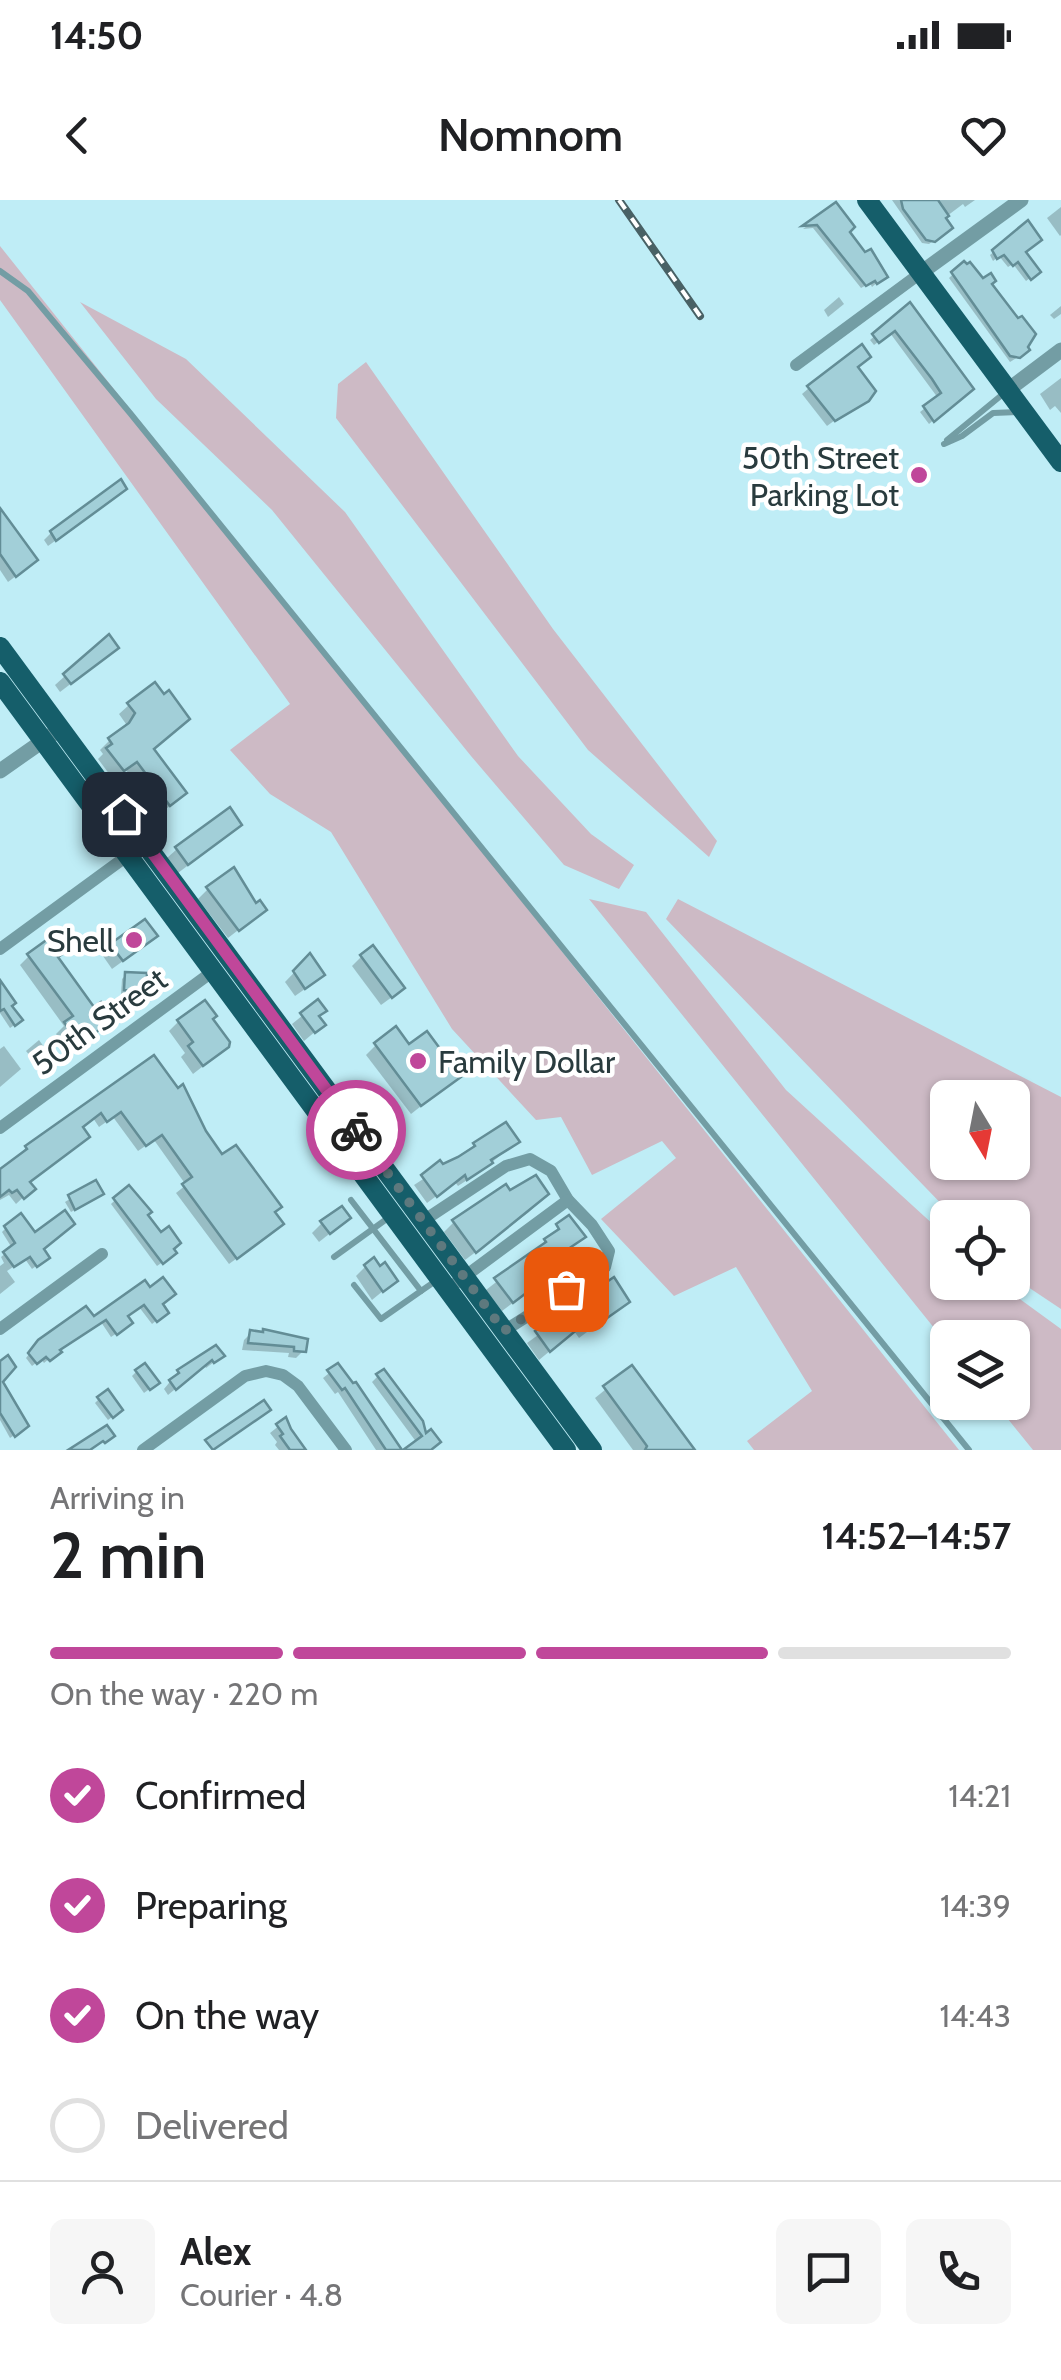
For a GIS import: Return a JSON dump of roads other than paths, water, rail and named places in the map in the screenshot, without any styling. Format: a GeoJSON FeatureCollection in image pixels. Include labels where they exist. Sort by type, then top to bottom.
{"type":"FeatureCollection","features":[{"type":"Feature","properties":{"kind":"main road"},"geometry":{"type":"LineString","coordinates":[[868,200],[1061,462]]}},
{"type":"Feature","properties":{"kind":"main road"},"geometry":{"type":"LineString","coordinates":[[0,647],[52,735],[364,1159],[423,1221],[451,1282],[504,1331],[580,1446]]}},
{"type":"Feature","properties":{"kind":"main road"},"geometry":{"type":"LineString","coordinates":[[0,682],[52,735]]}},
{"type":"Feature","properties":{"kind":"main road"},"geometry":{"type":"LineString","coordinates":[[364,1159],[394,1215],[580,1446]]}},
{"type":"Feature","properties":{"kind":"street"},"geometry":{"type":"LineString","coordinates":[[796,365],[1020,200]]}},
{"type":"Feature","properties":{"kind":"street"},"geometry":{"type":"LineString","coordinates":[[1008,390],[1061,350]]}},
{"type":"Feature","properties":{"kind":"street"},"geometry":{"type":"LineString","coordinates":[[0,772],[52,735]]}},
{"type":"Feature","properties":{"kind":"street"},"geometry":{"type":"LineString","coordinates":[[0,949],[136,849]]}},
{"type":"Feature","properties":{"kind":"street","name":"50th Street"},"geometry":{"type":"LineString","coordinates":[[0,1128],[221,965]]}},
{"type":"Feature","properties":{"kind":"street"},"geometry":{"type":"LineString","coordinates":[[423,1221],[506,1166],[530,1159],[551,1171],[568,1200],[592,1225],[609,1251],[609,1262],[504,1331]]}},
{"type":"Feature","properties":{"kind":"street"},"geometry":{"type":"LineString","coordinates":[[451,1282],[568,1200]]}},
{"type":"Feature","properties":{"kind":"street"},"geometry":{"type":"LineString","coordinates":[[0,1329],[102,1254]]}},
{"type":"Feature","properties":{"kind":"street"},"geometry":{"type":"LineString","coordinates":[[143,1450],[162,1445],[245,1376],[275,1372],[298,1386],[346,1450]]}},
{"type":"Feature","properties":{"kind":"lane"},"geometry":{"type":"LineString","coordinates":[[0,271],[28,291],[130,413],[969,1450]]}},
{"type":"Feature","properties":{"kind":"lane"},"geometry":{"type":"LineString","coordinates":[[1008,390],[944,444],[993,413],[1024,412]]}},
{"type":"Feature","properties":{"kind":"lane"},"geometry":{"type":"LineString","coordinates":[[352,1200],[421,1291]]}},
{"type":"Feature","properties":{"kind":"lane"},"geometry":{"type":"LineString","coordinates":[[334,1257],[394,1215]]}},
{"type":"Feature","properties":{"kind":"lane"},"geometry":{"type":"LineString","coordinates":[[354,1285],[381,1319],[421,1291],[451,1282]]}},
{"type":"Feature","properties":{"kind":"railway"},"geometry":{"type":"LineString","coordinates":[[619,200],[700,316]]}},
{"type":"Feature","properties":{"kind":"place","name":"50th Street Parking Lot"},"geometry":{"type":"Point","coordinates":[919,475]}},
{"type":"Feature","properties":{"kind":"place","name":"Shell"},"geometry":{"type":"Point","coordinates":[134,940]}},
{"type":"Feature","properties":{"kind":"place","name":"Family Dollar"},"geometry":{"type":"Point","coordinates":[418,1061]}}]}
